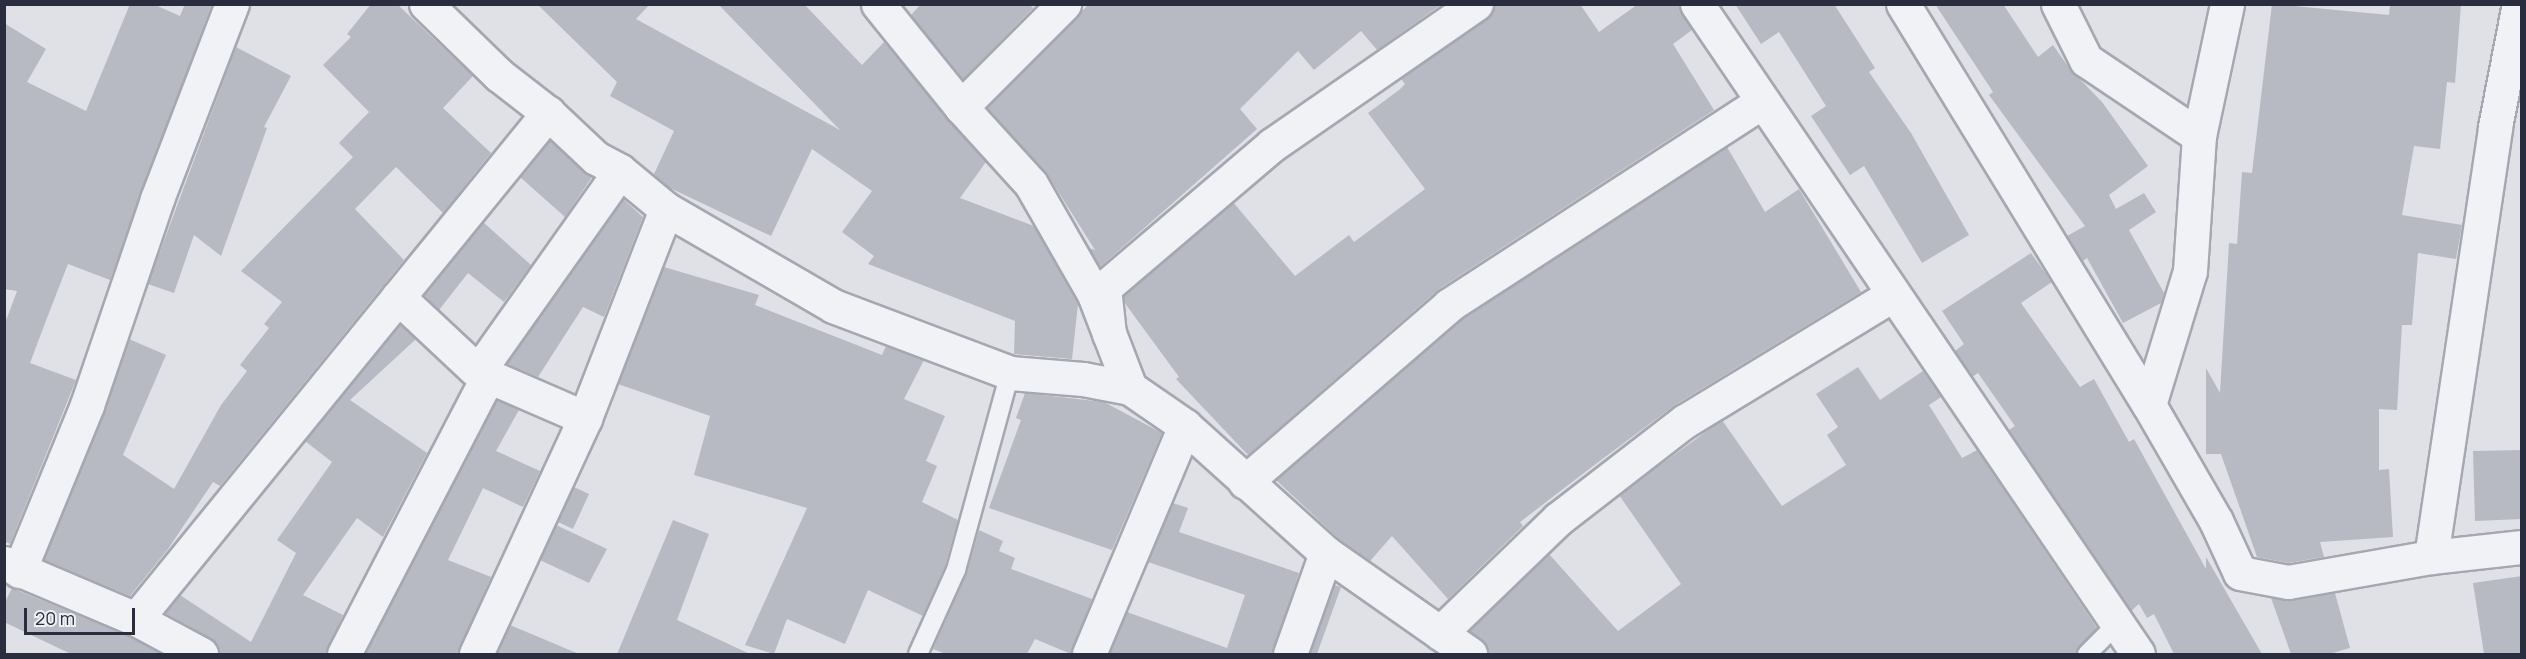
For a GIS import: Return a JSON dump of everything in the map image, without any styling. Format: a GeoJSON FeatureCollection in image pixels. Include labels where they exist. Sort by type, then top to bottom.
{"type":"FeatureCollection","features":[{"type":"Feature","properties":{"kind":"street"},"geometry":{"type":"LineString","coordinates":[[201,654],[136,620],[12,567],[87,405],[157,199],[232,4]]}},
{"type":"Feature","properties":{"kind":"street"},"geometry":{"type":"LineString","coordinates":[[426,4],[499,75],[548,113],[596,158],[620,171],[666,209],[833,306],[1010,373],[1083,379],[1130,388],[1185,426],[1326,553],[1470,654]]}},
{"type":"Feature","properties":{"kind":"street"},"geometry":{"type":"LineString","coordinates":[[961,107],[1064,4]]}},
{"type":"Feature","properties":{"kind":"street"},"geometry":{"type":"LineString","coordinates":[[1109,334],[1104,288],[1272,145],[1476,4]]}},
{"type":"Feature","properties":{"kind":"street"},"geometry":{"type":"LineString","coordinates":[[1696,4],[2102,606],[2138,654]]}},
{"type":"Feature","properties":{"kind":"street"},"geometry":{"type":"LineString","coordinates":[[1903,4],[2149,405],[2216,521],[2240,573],[2288,582],[2431,557],[2522,547]]}},
{"type":"Feature","properties":{"kind":"street"},"geometry":{"type":"LineString","coordinates":[[2058,4],[2086,60],[2199,136]]}},
{"type":"Feature","properties":{"kind":"street"},"geometry":{"type":"LineString","coordinates":[[2149,405],[2190,272],[2199,136],[2227,4]]}},
{"type":"Feature","properties":{"kind":"street"},"geometry":{"type":"LineString","coordinates":[[2431,557],[2495,127],[2519,4]]}},
{"type":"Feature","properties":{"kind":"street"},"geometry":{"type":"LineString","coordinates":[[887,8],[961,107],[1031,184],[1094,294],[1130,388]]}},
{"type":"Feature","properties":{"kind":"street"},"geometry":{"type":"LineString","coordinates":[[1245,482],[1449,305],[1761,102]]}},
{"type":"Feature","properties":{"kind":"street"},"geometry":{"type":"LineString","coordinates":[[136,620],[548,113]]}},
{"type":"Feature","properties":{"kind":"street"},"geometry":{"type":"LineString","coordinates":[[344,654],[487,359],[620,171]]}},
{"type":"Feature","properties":{"kind":"street"},"geometry":{"type":"LineString","coordinates":[[476,654],[585,418],[666,209]]}},
{"type":"Feature","properties":{"kind":"street"},"geometry":{"type":"LineString","coordinates":[[1440,633],[1558,519],[1685,421],[1892,295]]}},
{"type":"Feature","properties":{"kind":"street"},"geometry":{"type":"LineString","coordinates":[[398,297],[481,372],[585,418]]}},
{"type":"Feature","properties":{"kind":"street"},"geometry":{"type":"LineString","coordinates":[[1089,654],[1185,426]]}},
{"type":"Feature","properties":{"kind":"street"},"geometry":{"type":"LineString","coordinates":[[1290,654],[1326,553]]}},
{"type":"Feature","properties":{"kind":"lane"},"geometry":{"type":"LineString","coordinates":[[918,654],[956,570],[1010,373]]}},
{"type":"Feature","properties":{"kind":"lane"},"geometry":{"type":"LineString","coordinates":[[2087,654],[2114,627],[2102,606]]}},
{"type":"Feature","properties":{"kind":"building"},"geometry":{"type":"Polygon","coordinates":[[[130,4],[153,4],[180,16],[185,4],[212,4],[110,280],[68,264],[30,363],[76,380],[10,544],[4,541],[4,326],[17,291],[4,289],[4,23],[46,49],[27,82],[86,111],[130,4]]]}},
{"type":"Feature","properties":{"kind":"building"},"geometry":{"type":"Polygon","coordinates":[[[371,4],[397,4],[473,76],[443,108],[491,153],[443,213],[396,167],[355,209],[404,260],[220,486],[213,482],[168,549],[130,596],[44,560],[104,412],[129,339],[166,355],[123,455],[174,489],[221,405],[247,371],[240,365],[269,328],[264,324],[282,302],[241,271],[353,157],[339,143],[369,112],[323,65],[351,37],[347,34],[371,4]]]}},
{"type":"Feature","properties":{"kind":"building"},"geometry":{"type":"Polygon","coordinates":[[[537,4],[650,4],[636,19],[840,130],[718,4],[804,4],[862,65],[884,42],[986,162],[960,198],[1034,226],[1078,304],[1072,359],[1014,354],[1015,321],[868,264],[874,256],[842,232],[872,191],[812,149],[771,236],[668,187],[654,174],[674,131],[610,96],[617,82],[537,4]]]}},
{"type":"Feature","properties":{"kind":"building"},"geometry":{"type":"Polygon","coordinates":[[[921,4],[1029,4],[1033,8],[963,79],[911,15],[921,4]]]}},
{"type":"Feature","properties":{"kind":"building"},"geometry":{"type":"Polygon","coordinates":[[[1089,4],[1442,4],[1377,50],[1361,31],[1314,70],[1298,51],[1240,109],[1257,129],[1100,267],[1089,248],[1095,250],[1047,174],[987,108],[1089,4]]]}},
{"type":"Feature","properties":{"kind":"building"},"geometry":{"type":"Polygon","coordinates":[[[1494,4],[1580,4],[1599,32],[1638,4],[1678,4],[1692,30],[1673,44],[1714,110],[1439,289],[1248,455],[1176,379],[1179,377],[1124,302],[1124,296],[1233,202],[1295,276],[1349,235],[1354,242],[1425,189],[1368,113],[1405,84],[1401,79],[1487,19],[1494,4]]]}},
{"type":"Feature","properties":{"kind":"building"},"geometry":{"type":"Polygon","coordinates":[[[1735,4],[1834,4],[1875,68],[1869,72],[1911,133],[1969,235],[1922,263],[1864,166],[1850,175],[1811,116],[1826,106],[1779,32],[1761,44],[1735,4]]]}},
{"type":"Feature","properties":{"kind":"building"},"geometry":{"type":"Polygon","coordinates":[[[1935,4],[2003,4],[2038,57],[2053,45],[2070,69],[2102,102],[2148,166],[2109,195],[2116,209],[2144,193],[2156,212],[2129,230],[2164,293],[2161,303],[2123,323],[2087,258],[2083,261],[2067,236],[2085,226],[1989,95],[1993,92],[1935,4]]]}},
{"type":"Feature","properties":{"kind":"building"},"geometry":{"type":"Polygon","coordinates":[[[2272,4],[2389,15],[2390,4],[2461,4],[2455,83],[2447,82],[2440,149],[2414,146],[2402,215],[2462,225],[2456,259],[2418,253],[2412,325],[2402,325],[2397,410],[2379,409],[2379,470],[2389,469],[2393,537],[2320,542],[2324,557],[2288,563],[2257,557],[2221,454],[2206,454],[2206,368],[2220,393],[2229,243],[2237,244],[2242,172],[2252,173],[2272,4]]]}},
{"type":"Feature","properties":{"kind":"building"},"geometry":{"type":"Polygon","coordinates":[[[236,47],[291,76],[264,127],[267,128],[221,256],[194,235],[174,293],[148,284],[236,47]]]}},
{"type":"Feature","properties":{"kind":"building"},"geometry":{"type":"Polygon","coordinates":[[[550,140],[592,177],[565,217],[520,177],[550,140]]]}},
{"type":"Feature","properties":{"kind":"building"},"geometry":{"type":"Polygon","coordinates":[[[1727,147],[1765,212],[1799,189],[1861,292],[1675,405],[1520,522],[1523,526],[1448,599],[1392,536],[1370,561],[1338,538],[1276,480],[1460,320],[1727,147]]]}},
{"type":"Feature","properties":{"kind":"building"},"geometry":{"type":"Polygon","coordinates":[[[623,199],[643,217],[604,317],[583,307],[538,377],[507,364],[623,199]]]}},
{"type":"Feature","properties":{"kind":"building"},"geometry":{"type":"Polygon","coordinates":[[[483,222],[531,265],[504,302],[468,273],[439,310],[424,295],[483,222]]]}},
{"type":"Feature","properties":{"kind":"building"},"geometry":{"type":"Polygon","coordinates":[[[2031,253],[2052,282],[2021,303],[2080,387],[2094,379],[2129,442],[2134,439],[2206,569],[2206,557],[2262,654],[2174,654],[2154,614],[2147,618],[2139,604],[2131,611],[2009,430],[2015,426],[1978,373],[1972,377],[1955,351],[1964,344],[1942,311],[2031,253]]]}},
{"type":"Feature","properties":{"kind":"building"},"geometry":{"type":"Polygon","coordinates":[[[664,267],[759,295],[755,305],[882,355],[886,346],[924,360],[904,399],[945,416],[926,461],[937,466],[922,502],[958,520],[945,566],[923,616],[868,590],[845,644],[787,619],[774,654],[745,645],[807,508],[694,475],[710,416],[618,384],[664,267]]]}},
{"type":"Feature","properties":{"kind":"building"},"geometry":{"type":"Polygon","coordinates":[[[400,324],[416,339],[350,400],[427,453],[383,537],[357,518],[303,595],[343,615],[325,654],[220,654],[210,638],[165,613],[180,595],[251,642],[296,553],[277,540],[332,462],[305,441],[400,324]]]}},
{"type":"Feature","properties":{"kind":"building"},"geometry":{"type":"Polygon","coordinates":[[[1858,367],[1880,400],[1923,371],[1941,397],[1929,405],[1962,458],[1977,450],[2097,628],[2076,654],[1489,654],[1487,646],[1469,631],[1549,554],[1618,631],[1681,584],[1619,495],[1722,420],[1782,506],[1846,465],[1827,435],[1838,427],[1816,394],[1858,367]]]}},
{"type":"Feature","properties":{"kind":"building"},"geometry":{"type":"Polygon","coordinates":[[[1025,393],[1104,402],[1162,433],[1112,550],[989,508],[1021,420],[1016,418],[1025,393]]]}},
{"type":"Feature","properties":{"kind":"building"},"geometry":{"type":"Polygon","coordinates":[[[497,400],[519,410],[496,451],[540,471],[523,507],[483,488],[448,560],[491,577],[457,654],[365,654],[497,400]]]}},
{"type":"Feature","properties":{"kind":"building"},"geometry":{"type":"Polygon","coordinates":[[[2522,450],[2522,519],[2475,521],[2473,451],[2522,450]]]}},
{"type":"Feature","properties":{"kind":"building"},"geometry":{"type":"Polygon","coordinates":[[[574,487],[589,494],[573,529],[558,522],[574,487]]]}},
{"type":"Feature","properties":{"kind":"building"},"geometry":{"type":"Polygon","coordinates":[[[1173,503],[1188,508],[1179,532],[1299,573],[1272,654],[1109,654],[1127,612],[1227,648],[1245,595],[1148,562],[1173,503]]]}},
{"type":"Feature","properties":{"kind":"building"},"geometry":{"type":"Polygon","coordinates":[[[673,520],[709,534],[677,620],[750,654],[617,654],[673,520]]]}},
{"type":"Feature","properties":{"kind":"building"},"geometry":{"type":"Polygon","coordinates":[[[556,525],[607,549],[589,583],[540,560],[556,525]]]}},
{"type":"Feature","properties":{"kind":"building"},"geometry":{"type":"Polygon","coordinates":[[[979,530],[1003,541],[999,551],[1015,558],[1011,569],[1092,599],[1071,654],[1035,639],[1027,654],[946,654],[933,649],[966,575],[979,530]]]}},
{"type":"Feature","properties":{"kind":"building"},"geometry":{"type":"Polygon","coordinates":[[[2522,576],[2522,654],[2484,654],[2473,583],[2522,576]]]}},
{"type":"Feature","properties":{"kind":"building"},"geometry":{"type":"Polygon","coordinates":[[[1334,585],[1341,587],[1317,654],[1310,654],[1334,585]]]}},
{"type":"Feature","properties":{"kind":"building"},"geometry":{"type":"Polygon","coordinates":[[[12,588],[128,636],[162,654],[71,654],[4,622],[4,604],[12,588]]]}},
{"type":"Feature","properties":{"kind":"building"},"geometry":{"type":"Polygon","coordinates":[[[2335,593],[2350,648],[2329,654],[2291,654],[2271,598],[2291,601],[2335,593]]]}},
{"type":"Feature","properties":{"kind":"building"},"geometry":{"type":"Polygon","coordinates":[[[510,625],[579,654],[496,654],[510,625]]]}}]}
